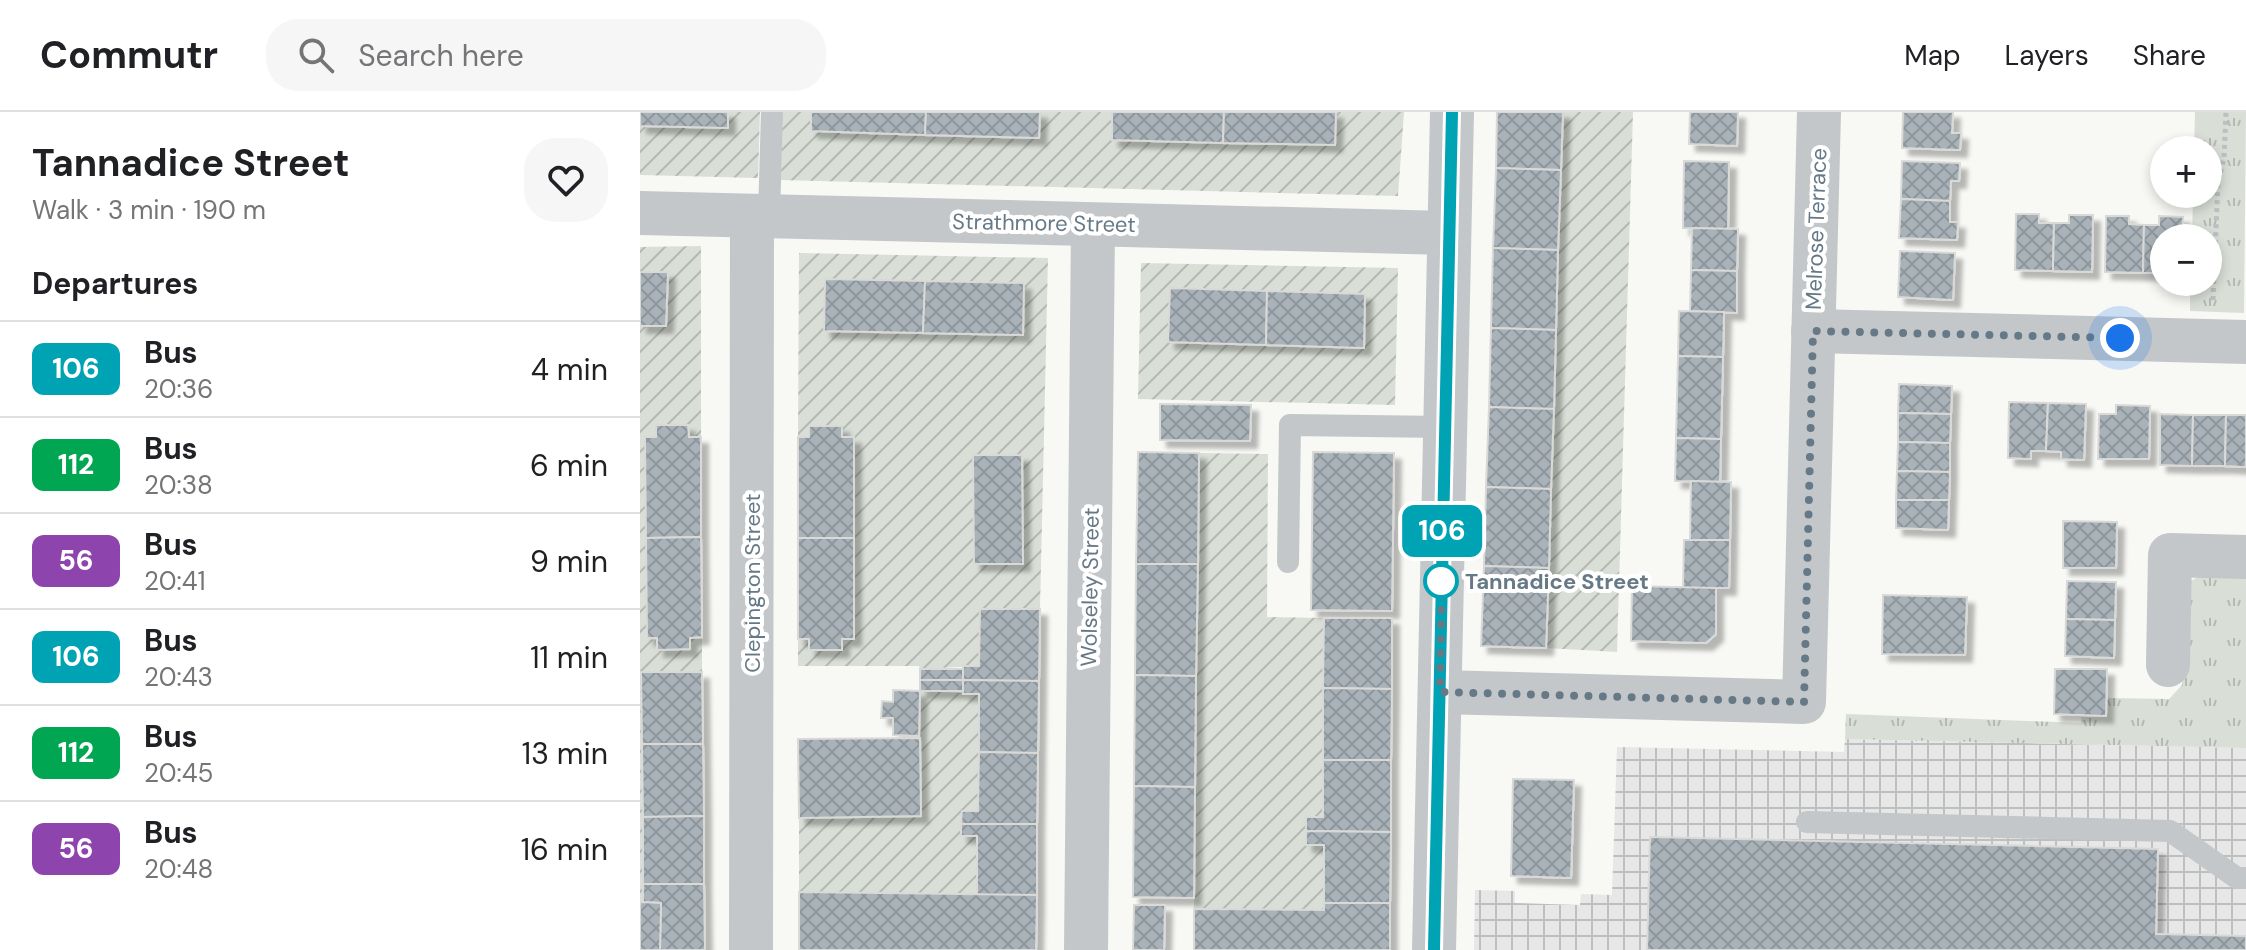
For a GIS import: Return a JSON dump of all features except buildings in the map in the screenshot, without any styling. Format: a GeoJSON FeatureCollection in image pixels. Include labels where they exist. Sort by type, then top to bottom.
{"type":"FeatureCollection","features":[{"type":"Feature","properties":{"kind":"street"},"geometry":{"type":"LineString","coordinates":[[1434,950],[1447,233],[1452,112]]}},
{"type":"Feature","properties":{"kind":"street","name":"Melrose Terrace"},"geometry":{"type":"LineString","coordinates":[[1440,692],[1804,702],[1819,112]]}},
{"type":"Feature","properties":{"kind":"street","name":"Strathmore Street"},"geometry":{"type":"LineString","coordinates":[[640,213],[1447,233]]}},
{"type":"Feature","properties":{"kind":"street","name":"Clepington Street"},"geometry":{"type":"LineString","coordinates":[[751,950],[761,216]]}},
{"type":"Feature","properties":{"kind":"street","name":"Wolseley Street"},"geometry":{"type":"LineString","coordinates":[[1086,950],[1093,225]]}},
{"type":"Feature","properties":{"kind":"street"},"geometry":{"type":"LineString","coordinates":[[1813,331],[2229,341]]}},
{"type":"Feature","properties":{"kind":"street"},"geometry":{"type":"LineString","coordinates":[[2168,665],[2170,555],[2246,557]]}},
{"type":"Feature","properties":{"kind":"lane"},"geometry":{"type":"LineString","coordinates":[[761,216],[772,112]]}},
{"type":"Feature","properties":{"kind":"lane"},"geometry":{"type":"LineString","coordinates":[[1288,562],[1290,425],[1444,427]]}},
{"type":"Feature","properties":{"kind":"lane"},"geometry":{"type":"LineString","coordinates":[[1807,822],[2170,831],[2237,878],[2246,878]]}},
{"type":"Feature","properties":{"kind":"lane"},"geometry":{"type":"LineString","coordinates":[[1434,950],[1445,950]]}},
{"type":"Feature","properties":{"kind":"path"},"geometry":{"type":"LineString","coordinates":[[2226,112],[2224,158],[2218,182],[2229,341]]}},
{"type":"Feature","properties":{"kind":"shaded area"},"geometry":{"type":"Polygon","coordinates":[[[1845,739],[2246,748],[2246,950],[1474,950],[1475,890],[1515,891],[1515,903],[1580,905],[1581,894],[1612,895],[1617,747],[1844,752],[1845,739]]]}},
{"type":"Feature","properties":{"kind":"green space"},"geometry":{"type":"Polygon","coordinates":[[[640,112],[760,112],[758,178],[640,175],[640,112]]]}},
{"type":"Feature","properties":{"kind":"green space"},"geometry":{"type":"Polygon","coordinates":[[[782,112],[1404,112],[1398,196],[781,180],[782,112]]]}},
{"type":"Feature","properties":{"kind":"green space"},"geometry":{"type":"Polygon","coordinates":[[[1563,112],[1633,112],[1617,652],[1546,648],[1563,112]]]}},
{"type":"Feature","properties":{"kind":"green space"},"geometry":{"type":"Polygon","coordinates":[[[2195,112],[2246,112],[2244,313],[2190,311],[2190,296],[2222,296],[2222,224],[2192,224],[2193,208],[2222,208],[2222,136],[2194,136],[2195,112]]]}},
{"type":"Feature","properties":{"kind":"green space"},"geometry":{"type":"Polygon","coordinates":[[[701,246],[701,437],[689,437],[656,425],[656,437],[645,437],[647,638],[690,649],[690,638],[702,637],[702,672],[641,673],[643,902],[640,902],[640,247],[701,246]]]}},
{"type":"Feature","properties":{"kind":"green space"},"geometry":{"type":"Polygon","coordinates":[[[799,253],[1048,258],[1040,609],[980,610],[979,666],[920,669],[919,666],[798,666],[798,639],[809,639],[810,650],[842,650],[842,426],[809,426],[809,437],[798,437],[799,253]]]}},
{"type":"Feature","properties":{"kind":"green space"},"geometry":{"type":"Polygon","coordinates":[[[1141,263],[1398,268],[1395,405],[1138,399],[1141,263]]]}},
{"type":"Feature","properties":{"kind":"green space"},"geometry":{"type":"Polygon","coordinates":[[[1199,453],[1268,454],[1267,617],[1324,618],[1323,817],[1306,817],[1306,845],[1324,845],[1324,910],[1194,909],[1199,453]]]}},
{"type":"Feature","properties":{"kind":"green space"},"geometry":{"type":"Polygon","coordinates":[[[2208,571],[2246,572],[2246,748],[1845,739],[1846,714],[2081,723],[2081,715],[2106,716],[2106,698],[2169,699],[2182,685],[2184,599],[2191,581],[2208,571]]]}},
{"type":"Feature","properties":{"kind":"green space"},"geometry":{"type":"Polygon","coordinates":[[[920,691],[979,694],[978,811],[962,811],[961,824],[977,836],[977,895],[799,892],[799,818],[921,816],[920,691]]]}},
{"type":"Feature","properties":{"kind":"bus line","name":"106"},"geometry":{"type":"LineString","coordinates":[[1434,950],[1452,112]]}},
{"type":"Feature","properties":{"kind":"place","name":"Tannadice Street"},"geometry":{"type":"Point","coordinates":[1441,581]}},
{"type":"Feature","properties":{"kind":"route"},"geometry":{"type":"LineString","coordinates":[[1441,581],[1442,574],[1440,692],[1804,702],[1813,331],[2120,338]]}}]}
